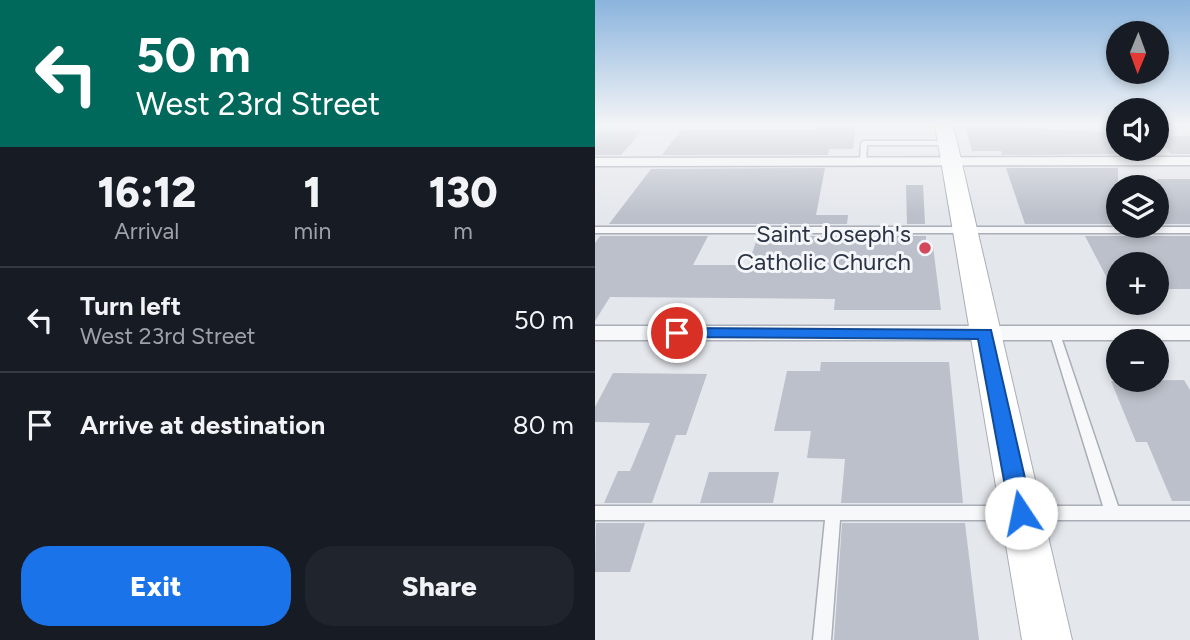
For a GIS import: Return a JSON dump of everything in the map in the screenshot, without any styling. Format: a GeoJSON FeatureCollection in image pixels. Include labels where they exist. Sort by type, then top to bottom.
{"type":"FeatureCollection","features":[{"type":"Feature","properties":{"kind":"main road"},"geometry":{"type":"LineString","coordinates":[[949,155],[1047,640]]}},
{"type":"Feature","properties":{"kind":"street"},"geometry":{"type":"LineString","coordinates":[[595,162],[863,162],[895,155]]}},
{"type":"Feature","properties":{"kind":"street"},"geometry":{"type":"LineString","coordinates":[[1107,155],[1190,161]]}},
{"type":"Feature","properties":{"kind":"street"},"geometry":{"type":"LineString","coordinates":[[595,333],[1190,333]]}},
{"type":"Feature","properties":{"kind":"lane"},"geometry":{"type":"LineString","coordinates":[[595,230],[1190,230]]}},
{"type":"Feature","properties":{"kind":"lane"},"geometry":{"type":"LineString","coordinates":[[1055,334],[1113,513]]}},
{"type":"Feature","properties":{"kind":"lane"},"geometry":{"type":"LineString","coordinates":[[595,513],[1190,513]]}},
{"type":"Feature","properties":{"kind":"lane"},"geometry":{"type":"LineString","coordinates":[[822,640],[833,513]]}},
{"type":"Feature","properties":{"kind":"building"},"geometry":{"type":"Polygon","coordinates":[[[825,168],[816,215],[848,215],[847,224],[609,224],[651,169],[825,168]]]}},
{"type":"Feature","properties":{"kind":"building"},"geometry":{"type":"Polygon","coordinates":[[[1006,168],[1118,168],[1118,175],[1106,175],[1106,224],[1025,224],[1006,168]]]}},
{"type":"Feature","properties":{"kind":"building"},"geometry":{"type":"Polygon","coordinates":[[[1169,179],[1190,179],[1190,224],[1169,224],[1169,179]]]}},
{"type":"Feature","properties":{"kind":"building"},"geometry":{"type":"Polygon","coordinates":[[[906,185],[923,185],[925,224],[907,224],[906,185]]]}},
{"type":"Feature","properties":{"kind":"building"},"geometry":{"type":"Polygon","coordinates":[[[600,236],[708,236],[693,265],[748,265],[758,236],[926,236],[926,246],[933,246],[941,310],[834,310],[835,299],[610,297],[595,321],[595,243],[600,236]]]}},
{"type":"Feature","properties":{"kind":"building"},"geometry":{"type":"Polygon","coordinates":[[[1085,236],[1190,236],[1190,289],[1169,289],[1169,252],[1106,252],[1106,276],[1085,236]]]}},
{"type":"Feature","properties":{"kind":"building"},"geometry":{"type":"Polygon","coordinates":[[[821,362],[949,362],[963,503],[841,503],[845,459],[807,458],[811,431],[774,431],[787,371],[820,371],[821,362]]]}},
{"type":"Feature","properties":{"kind":"building"},"geometry":{"type":"Polygon","coordinates":[[[613,373],[707,374],[686,435],[676,435],[652,503],[604,503],[618,471],[630,471],[650,423],[595,422],[595,407],[613,373]]]}},
{"type":"Feature","properties":{"kind":"building"},"geometry":{"type":"Polygon","coordinates":[[[1169,380],[1184,380],[1190,390],[1190,501],[1172,501],[1147,442],[1136,442],[1116,392],[1169,392],[1169,380]]]}},
{"type":"Feature","properties":{"kind":"building"},"geometry":{"type":"Polygon","coordinates":[[[709,472],[779,472],[773,503],[700,503],[709,472]]]}},
{"type":"Feature","properties":{"kind":"building"},"geometry":{"type":"Polygon","coordinates":[[[596,523],[645,523],[630,572],[595,572],[596,523]]]}},
{"type":"Feature","properties":{"kind":"building"},"geometry":{"type":"Polygon","coordinates":[[[842,523],[965,523],[979,640],[834,640],[842,523]]]}},
{"type":"Feature","properties":{"kind":"place","name":"Saint Joseph's Catholic Church"},"geometry":{"type":"Point","coordinates":[925,248]}},
{"type":"Feature","properties":{"kind":"route"},"geometry":{"type":"LineString","coordinates":[[677,333],[985,334],[1021,513]]}}]}
